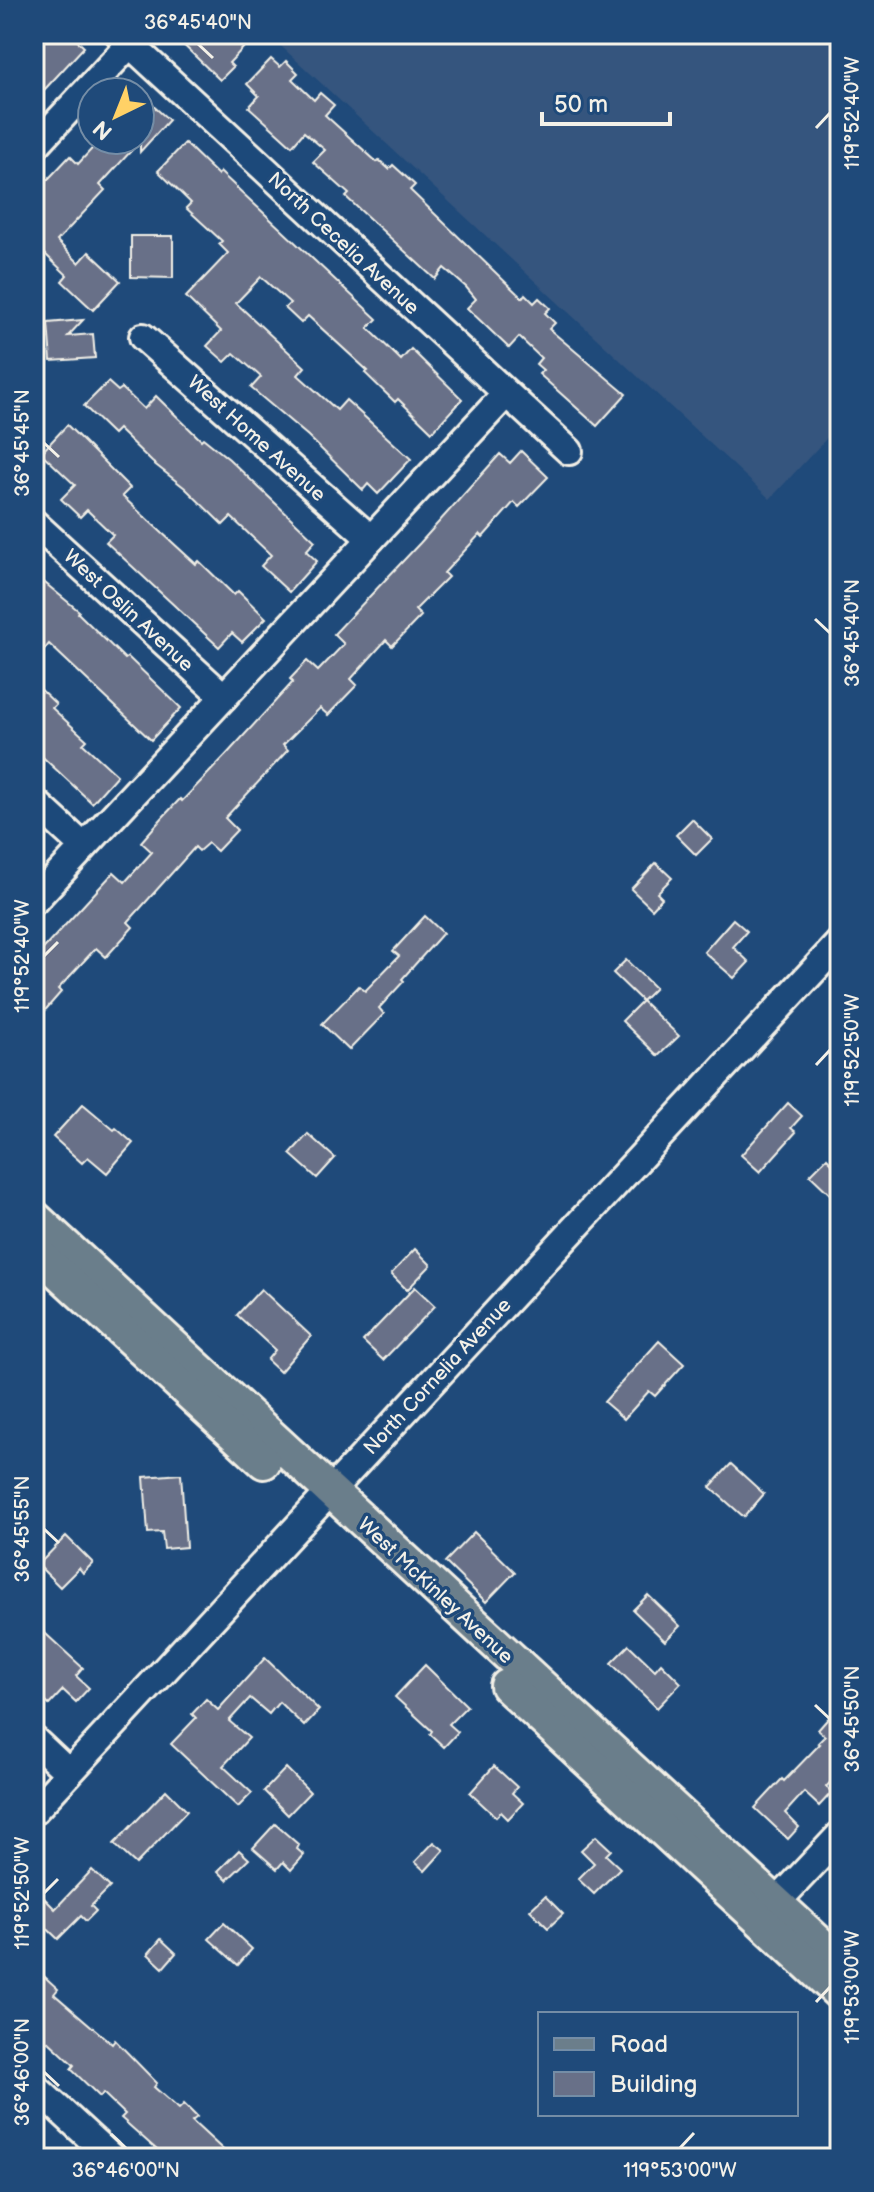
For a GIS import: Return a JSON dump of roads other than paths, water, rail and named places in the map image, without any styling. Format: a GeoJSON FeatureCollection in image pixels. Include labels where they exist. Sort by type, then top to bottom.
{"type":"FeatureCollection","features":[{"type":"Feature","properties":{"kind":"main road","name":"West McKinley Avenue"},"geometry":{"type":"LineString","coordinates":[[34,1217],[322,1500],[840,1994]]}},
{"type":"Feature","properties":{"kind":"main road","name":"West McKinley Avenue"},"geometry":{"type":"LineString","coordinates":[[34,1250],[322,1500],[840,1962]]}},
{"type":"Feature","properties":{"kind":"street"},"geometry":{"type":"LineString","coordinates":[[34,147],[125,39]]}},
{"type":"Feature","properties":{"kind":"street","name":"North Cecelia Avenue"},"geometry":{"type":"LineString","coordinates":[[125,39],[569,451]]}},
{"type":"Feature","properties":{"kind":"street","name":"West Home Avenue"},"geometry":{"type":"LineString","coordinates":[[143,337],[371,539]]}},
{"type":"Feature","properties":{"kind":"street"},"geometry":{"type":"LineString","coordinates":[[34,901],[506,394]]}},
{"type":"Feature","properties":{"kind":"street","name":"West Oslin Avenue"},"geometry":{"type":"LineString","coordinates":[[34,523],[224,697]]}},
{"type":"Feature","properties":{"kind":"street"},"geometry":{"type":"LineString","coordinates":[[34,801],[84,847]]}},
{"type":"Feature","properties":{"kind":"street","name":"North Cornelia Avenue"},"geometry":{"type":"LineString","coordinates":[[34,1811],[840,942]]}},
{"type":"Feature","properties":{"kind":"street"},"geometry":{"type":"LineString","coordinates":[[34,1740],[69,1773]]}},
{"type":"Feature","properties":{"kind":"street"},"geometry":{"type":"LineString","coordinates":[[776,1903],[840,1835]]}},
{"type":"Feature","properties":{"kind":"street"},"geometry":{"type":"LineString","coordinates":[[34,2086],[112,2158]]}}]}
